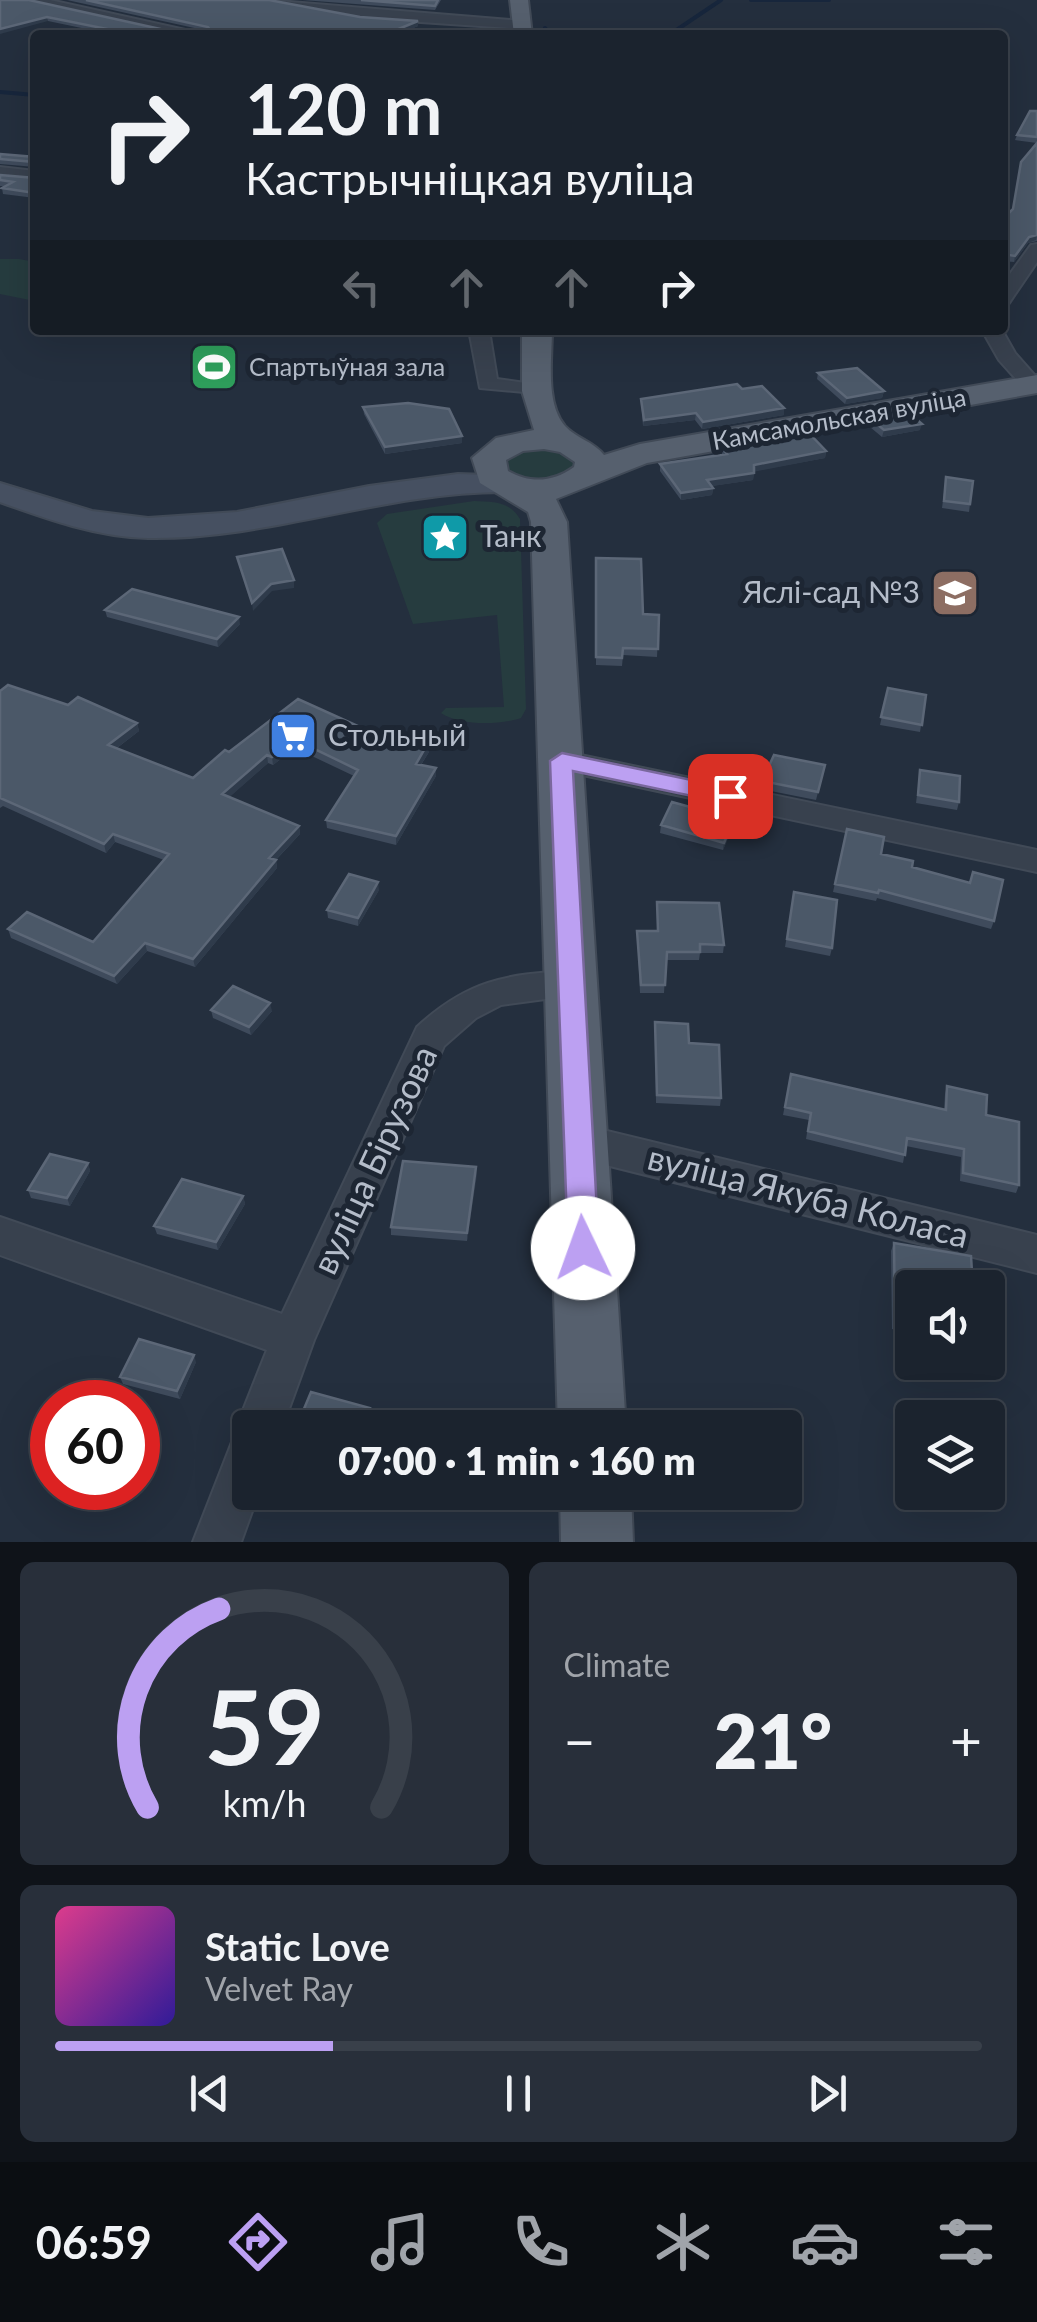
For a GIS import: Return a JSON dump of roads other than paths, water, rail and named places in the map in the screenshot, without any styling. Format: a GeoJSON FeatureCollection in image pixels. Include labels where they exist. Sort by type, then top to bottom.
{"type":"FeatureCollection","features":[{"type":"Feature","properties":{"kind":"main road"},"geometry":{"type":"LineString","coordinates":[[519,0],[523,30]]}},
{"type":"Feature","properties":{"kind":"main road"},"geometry":{"type":"LineString","coordinates":[[537,335],[540,401],[535,424],[562,761],[591,1410]]}},
{"type":"Feature","properties":{"kind":"main road","name":"Камсамольская вуліца"},"geometry":{"type":"LineString","coordinates":[[0,492],[89,520],[145,528],[242,520],[1035,384]]}},
{"type":"Feature","properties":{"kind":"main road"},"geometry":{"type":"LineString","coordinates":[[596,1510],[597,1542]]}},
{"type":"Feature","properties":{"kind":"street"},"geometry":{"type":"LineString","coordinates":[[33,0],[178,30]]}},
{"type":"Feature","properties":{"kind":"street"},"geometry":{"type":"LineString","coordinates":[[272,0],[361,14],[523,30]]}},
{"type":"Feature","properties":{"kind":"street"},"geometry":{"type":"LineString","coordinates":[[92,12],[121,4]]}},
{"type":"Feature","properties":{"kind":"street"},"geometry":{"type":"LineString","coordinates":[[0,172],[30,175]]}},
{"type":"Feature","properties":{"kind":"street"},"geometry":{"type":"LineString","coordinates":[[1008,290],[1037,249]]}},
{"type":"Feature","properties":{"kind":"street"},"geometry":{"type":"LineString","coordinates":[[480,335],[486,384],[540,401]]}},
{"type":"Feature","properties":{"kind":"street"},"geometry":{"type":"LineString","coordinates":[[995,335],[1006,356],[1035,384]]}},
{"type":"Feature","properties":{"kind":"street"},"geometry":{"type":"LineString","coordinates":[[562,761],[1037,861]]}},
{"type":"Feature","properties":{"kind":"street","name":"вуліца Бірузова"},"geometry":{"type":"LineString","coordinates":[[267,1410],[293,1339],[430,1037],[460,1007],[501,988],[571,984]]}},
{"type":"Feature","properties":{"kind":"street","name":"вуліца Якуба Коласа"},"geometry":{"type":"LineString","coordinates":[[578,1140],[1037,1254]]}},
{"type":"Feature","properties":{"kind":"street"},"geometry":{"type":"LineString","coordinates":[[0,1236],[293,1339]]}},
{"type":"Feature","properties":{"kind":"street"},"geometry":{"type":"LineString","coordinates":[[216,1542],[232,1500]]}},
{"type":"Feature","properties":{"kind":"waterway"},"geometry":{"type":"LineString","coordinates":[[676,30],[721,0]]}},
{"type":"Feature","properties":{"kind":"waterway"},"geometry":{"type":"LineString","coordinates":[[751,0],[829,0]]}},
{"type":"Feature","properties":{"kind":"waterway"},"geometry":{"type":"LineString","coordinates":[[0,92],[30,95]]}},
{"type":"Feature","properties":{"kind":"place","name":"Спартыўная зала"},"geometry":{"type":"Point","coordinates":[214,367]}},
{"type":"Feature","properties":{"kind":"place","name":"Танк"},"geometry":{"type":"Point","coordinates":[445,537]}},
{"type":"Feature","properties":{"kind":"place","name":"Яслі-сад №3"},"geometry":{"type":"Point","coordinates":[955,593]}},
{"type":"Feature","properties":{"kind":"place","name":"Стольный"},"geometry":{"type":"Point","coordinates":[293,736]}}]}
